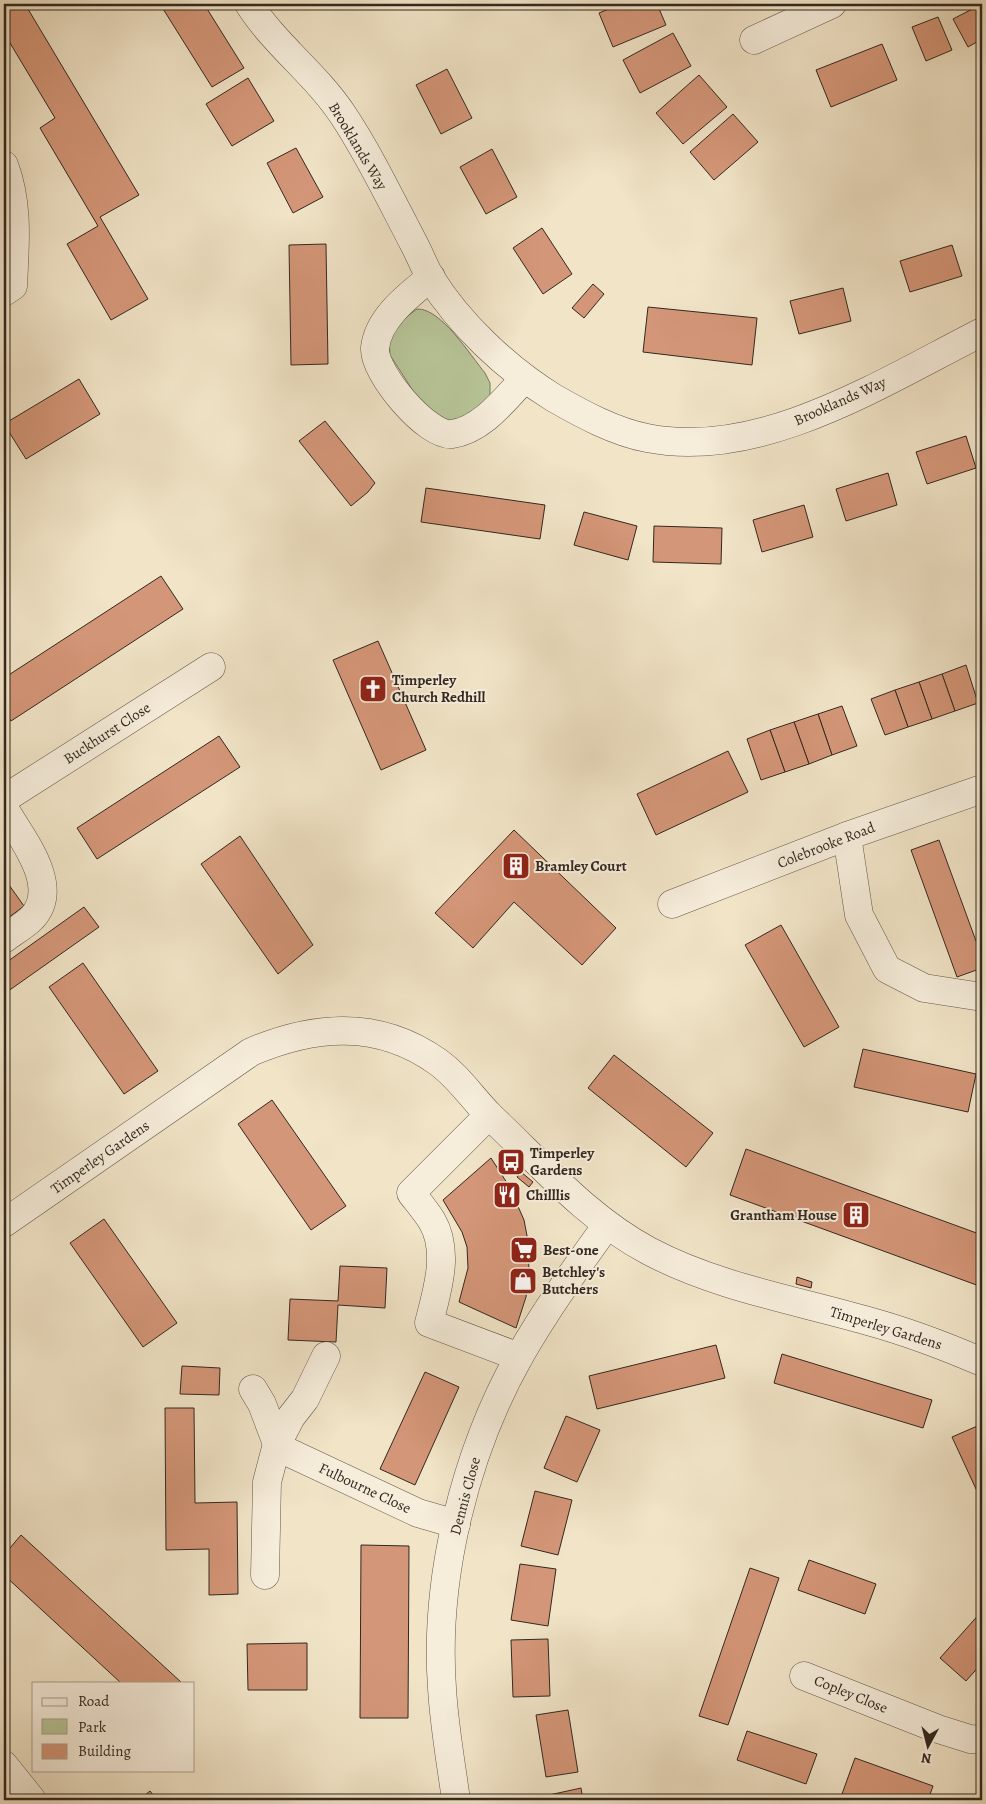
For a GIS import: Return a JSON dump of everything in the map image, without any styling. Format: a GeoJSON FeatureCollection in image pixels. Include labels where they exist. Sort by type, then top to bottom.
{"type":"FeatureCollection","features":[{"type":"Feature","properties":{"kind":"street","name":"Brooklands Way"},"geometry":{"type":"LineString","coordinates":[[249,4],[283,47],[321,86],[343,115],[430,277],[451,304],[482,339],[524,380],[568,406],[612,426],[645,438],[680,443],[721,441],[753,435],[812,417],[982,332]]}},
{"type":"Feature","properties":{"kind":"street"},"geometry":{"type":"LineString","coordinates":[[754,40],[832,4]]}},
{"type":"Feature","properties":{"kind":"street"},"geometry":{"type":"LineString","coordinates":[[4,165],[10,181],[15,211],[16,241],[13,286],[4,292]]}},
{"type":"Feature","properties":{"kind":"street"},"geometry":{"type":"LineString","coordinates":[[430,277],[386,320],[375,347],[375,360],[380,371],[415,412],[428,426],[442,433],[451,434],[465,430],[492,412],[524,380]]}},
{"type":"Feature","properties":{"kind":"street","name":"Buckhurst Close"},"geometry":{"type":"LineString","coordinates":[[4,799],[211,667]]}},
{"type":"Feature","properties":{"kind":"street","name":"Colebrooke Road"},"geometry":{"type":"LineString","coordinates":[[672,904],[847,836],[982,789]]}},
{"type":"Feature","properties":{"kind":"street"},"geometry":{"type":"LineString","coordinates":[[4,808],[41,872],[43,890],[39,907],[32,919],[4,939]]}},
{"type":"Feature","properties":{"kind":"street"},"geometry":{"type":"LineString","coordinates":[[847,836],[859,915],[886,969],[924,988],[982,997]]}},
{"type":"Feature","properties":{"kind":"street","name":"Timperley Gardens"},"geometry":{"type":"LineString","coordinates":[[4,1223],[251,1052],[281,1039],[313,1032],[352,1030],[383,1036],[412,1047],[438,1062],[562,1186],[607,1225],[650,1251],[694,1271],[744,1288],[924,1338],[982,1362]]}},
{"type":"Feature","properties":{"kind":"street"},"geometry":{"type":"LineString","coordinates":[[489,1115],[411,1193],[432,1222],[439,1242],[441,1264],[438,1289],[429,1323],[519,1357]]}},
{"type":"Feature","properties":{"kind":"street","name":"Dennis Close"},"geometry":{"type":"LineString","coordinates":[[456,1800],[442,1688],[441,1639],[445,1582],[456,1524],[485,1430],[519,1357],[559,1293],[607,1225]]}},
{"type":"Feature","properties":{"kind":"street"},"geometry":{"type":"LineString","coordinates":[[266,1575],[267,1482],[277,1444],[291,1417],[305,1400],[326,1356]]}},
{"type":"Feature","properties":{"kind":"street"},"geometry":{"type":"LineString","coordinates":[[253,1389],[262,1404],[277,1444]]}},
{"type":"Feature","properties":{"kind":"street","name":"Fulbourne Close"},"geometry":{"type":"LineString","coordinates":[[277,1444],[307,1462],[418,1513],[456,1524]]}},
{"type":"Feature","properties":{"kind":"street","name":"Copley Close"},"geometry":{"type":"LineString","coordinates":[[804,1676],[938,1728],[970,1739],[982,1740]]}},
{"type":"Feature","properties":{"kind":"street"},"geometry":{"type":"LineString","coordinates":[[4,1765],[32,1800]]}},
{"type":"Feature","properties":{"kind":"green space"},"geometry":{"type":"Polygon","coordinates":[[[417,309],[436,316],[445,324],[485,373],[490,383],[490,398],[458,423],[438,419],[415,394],[390,355],[389,339],[405,318],[417,309]]]}},
{"type":"Feature","properties":{"kind":"building"},"geometry":{"type":"Polygon","coordinates":[[[4,4],[25,4],[139,195],[100,217],[148,299],[111,320],[67,244],[98,226],[40,128],[55,118],[4,33],[4,4]]]}},
{"type":"Feature","properties":{"kind":"building"},"geometry":{"type":"Polygon","coordinates":[[[160,4],[204,4],[244,68],[212,87],[160,4]]]}},
{"type":"Feature","properties":{"kind":"building"},"geometry":{"type":"Polygon","coordinates":[[[621,4],[657,4],[666,25],[613,47],[599,13],[621,4]]]}},
{"type":"Feature","properties":{"kind":"building"},"geometry":{"type":"Polygon","coordinates":[[[982,4],[982,39],[968,47],[953,19],[982,4]]]}},
{"type":"Feature","properties":{"kind":"building"},"geometry":{"type":"Polygon","coordinates":[[[938,17],[952,50],[926,61],[912,27],[938,17]]]}},
{"type":"Feature","properties":{"kind":"building"},"geometry":{"type":"Polygon","coordinates":[[[673,33],[691,66],[640,93],[623,60],[673,33]]]}},
{"type":"Feature","properties":{"kind":"building"},"geometry":{"type":"Polygon","coordinates":[[[882,44],[897,80],[831,107],[816,70],[882,44]]]}},
{"type":"Feature","properties":{"kind":"building"},"geometry":{"type":"Polygon","coordinates":[[[447,69],[472,118],[441,134],[416,85],[447,69]]]}},
{"type":"Feature","properties":{"kind":"building"},"geometry":{"type":"Polygon","coordinates":[[[699,75],[727,107],[683,144],[656,113],[699,75]]]}},
{"type":"Feature","properties":{"kind":"building"},"geometry":{"type":"Polygon","coordinates":[[[248,78],[274,121],[232,146],[206,104],[248,78]]]}},
{"type":"Feature","properties":{"kind":"building"},"geometry":{"type":"Polygon","coordinates":[[[733,114],[758,142],[714,180],[690,152],[733,114]]]}},
{"type":"Feature","properties":{"kind":"building"},"geometry":{"type":"Polygon","coordinates":[[[296,148],[323,197],[293,213],[267,163],[296,148]]]}},
{"type":"Feature","properties":{"kind":"building"},"geometry":{"type":"Polygon","coordinates":[[[492,149],[517,197],[486,214],[460,167],[492,149]]]}},
{"type":"Feature","properties":{"kind":"building"},"geometry":{"type":"Polygon","coordinates":[[[542,228],[572,274],[543,294],[513,248],[542,228]]]}},
{"type":"Feature","properties":{"kind":"building"},"geometry":{"type":"Polygon","coordinates":[[[326,244],[328,364],[291,365],[289,245],[326,244]]]}},
{"type":"Feature","properties":{"kind":"building"},"geometry":{"type":"Polygon","coordinates":[[[952,245],[962,276],[910,292],[900,261],[952,245]]]}},
{"type":"Feature","properties":{"kind":"building"},"geometry":{"type":"Polygon","coordinates":[[[593,284],[604,294],[584,318],[572,308],[593,284]]]}},
{"type":"Feature","properties":{"kind":"building"},"geometry":{"type":"Polygon","coordinates":[[[843,288],[851,321],[799,334],[790,301],[843,288]]]}},
{"type":"Feature","properties":{"kind":"building"},"geometry":{"type":"Polygon","coordinates":[[[648,307],[757,318],[752,365],[643,352],[648,307]]]}},
{"type":"Feature","properties":{"kind":"building"},"geometry":{"type":"Polygon","coordinates":[[[79,379],[100,414],[26,459],[4,424],[79,379]]]}},
{"type":"Feature","properties":{"kind":"building"},"geometry":{"type":"Polygon","coordinates":[[[325,421],[375,483],[368,492],[351,506],[299,441],[325,421]]]}},
{"type":"Feature","properties":{"kind":"building"},"geometry":{"type":"Polygon","coordinates":[[[966,436],[976,468],[927,484],[916,452],[966,436]]]}},
{"type":"Feature","properties":{"kind":"building"},"geometry":{"type":"Polygon","coordinates":[[[888,473],[897,505],[846,521],[836,489],[888,473]]]}},
{"type":"Feature","properties":{"kind":"building"},"geometry":{"type":"Polygon","coordinates":[[[426,488],[545,505],[540,539],[421,522],[426,488]]]}},
{"type":"Feature","properties":{"kind":"building"},"geometry":{"type":"Polygon","coordinates":[[[804,505],[813,537],[762,552],[753,520],[804,505]]]}},
{"type":"Feature","properties":{"kind":"building"},"geometry":{"type":"Polygon","coordinates":[[[584,512],[637,526],[628,560],[574,545],[584,512]]]}},
{"type":"Feature","properties":{"kind":"building"},"geometry":{"type":"Polygon","coordinates":[[[654,526],[722,528],[721,564],[653,562],[654,526]]]}},
{"type":"Feature","properties":{"kind":"building"},"geometry":{"type":"Polygon","coordinates":[[[161,576],[183,609],[11,721],[4,709],[4,678],[161,576]]]}},
{"type":"Feature","properties":{"kind":"building"},"geometry":{"type":"Polygon","coordinates":[[[378,641],[426,750],[381,770],[333,660],[378,641]]]}},
{"type":"Feature","properties":{"kind":"building"},"geometry":{"type":"Polygon","coordinates":[[[966,665],[978,703],[955,711],[942,674],[966,665]]]}},
{"type":"Feature","properties":{"kind":"building"},"geometry":{"type":"Polygon","coordinates":[[[942,674],[955,711],[932,719],[919,682],[942,674]]]}},
{"type":"Feature","properties":{"kind":"building"},"geometry":{"type":"Polygon","coordinates":[[[919,682],[932,719],[908,727],[895,690],[919,682]]]}},
{"type":"Feature","properties":{"kind":"building"},"geometry":{"type":"Polygon","coordinates":[[[895,690],[908,727],[885,735],[871,699],[895,690]]]}},
{"type":"Feature","properties":{"kind":"building"},"geometry":{"type":"Polygon","coordinates":[[[842,706],[857,746],[832,755],[818,714],[842,706]]]}},
{"type":"Feature","properties":{"kind":"building"},"geometry":{"type":"Polygon","coordinates":[[[818,714],[832,755],[809,764],[794,722],[818,714]]]}},
{"type":"Feature","properties":{"kind":"building"},"geometry":{"type":"Polygon","coordinates":[[[794,722],[809,764],[785,772],[770,730],[794,722]]]}},
{"type":"Feature","properties":{"kind":"building"},"geometry":{"type":"Polygon","coordinates":[[[770,730],[785,772],[761,780],[747,739],[770,730]]]}},
{"type":"Feature","properties":{"kind":"building"},"geometry":{"type":"Polygon","coordinates":[[[219,736],[240,767],[97,859],[77,828],[219,736]]]}},
{"type":"Feature","properties":{"kind":"building"},"geometry":{"type":"Polygon","coordinates":[[[728,751],[748,792],[656,835],[637,794],[728,751]]]}},
{"type":"Feature","properties":{"kind":"building","name":"Bramley Court"},"geometry":{"type":"Polygon","coordinates":[[[514,830],[616,928],[582,965],[514,902],[473,948],[435,913],[514,830]]]}},
{"type":"Feature","properties":{"kind":"building"},"geometry":{"type":"Polygon","coordinates":[[[240,836],[313,945],[278,974],[201,864],[240,836]]]}},
{"type":"Feature","properties":{"kind":"building"},"geometry":{"type":"Polygon","coordinates":[[[939,840],[976,941],[982,939],[982,968],[957,977],[911,850],[939,840]]]}},
{"type":"Feature","properties":{"kind":"building"},"geometry":{"type":"Polygon","coordinates":[[[9,885],[24,906],[4,921],[4,889],[9,885]]]}},
{"type":"Feature","properties":{"kind":"building"},"geometry":{"type":"Polygon","coordinates":[[[84,907],[99,927],[4,994],[4,964],[84,907]]]}},
{"type":"Feature","properties":{"kind":"building"},"geometry":{"type":"Polygon","coordinates":[[[781,925],[839,1027],[804,1047],[745,945],[781,925]]]}},
{"type":"Feature","properties":{"kind":"building"},"geometry":{"type":"Polygon","coordinates":[[[83,963],[158,1071],[124,1094],[49,987],[83,963]]]}},
{"type":"Feature","properties":{"kind":"building"},"geometry":{"type":"Polygon","coordinates":[[[863,1049],[976,1074],[968,1112],[854,1087],[863,1049]]]}},
{"type":"Feature","properties":{"kind":"building"},"geometry":{"type":"Polygon","coordinates":[[[614,1055],[713,1133],[686,1167],[588,1088],[614,1055]]]}},
{"type":"Feature","properties":{"kind":"building"},"geometry":{"type":"Polygon","coordinates":[[[272,1100],[346,1206],[311,1230],[238,1124],[272,1100]]]}},
{"type":"Feature","properties":{"kind":"building","name":"Grantham House"},"geometry":{"type":"Polygon","coordinates":[[[746,1149],[982,1235],[982,1287],[730,1195],[746,1149]]]}},
{"type":"Feature","properties":{"kind":"building"},"geometry":{"type":"Polygon","coordinates":[[[491,1158],[509,1186],[524,1220],[528,1241],[529,1272],[526,1297],[516,1328],[459,1302],[468,1268],[467,1247],[462,1232],[443,1200],[491,1158]]]}},
{"type":"Feature","properties":{"kind":"building"},"geometry":{"type":"Polygon","coordinates":[[[521,1172],[533,1182],[529,1187],[517,1177],[521,1172]]]}},
{"type":"Feature","properties":{"kind":"building"},"geometry":{"type":"Polygon","coordinates":[[[104,1219],[177,1323],[143,1347],[70,1243],[104,1219]]]}},
{"type":"Feature","properties":{"kind":"building"},"geometry":{"type":"Polygon","coordinates":[[[340,1266],[387,1268],[385,1308],[338,1305],[336,1342],[288,1340],[290,1299],[338,1301],[340,1266]]]}},
{"type":"Feature","properties":{"kind":"building"},"geometry":{"type":"Polygon","coordinates":[[[797,1277],[812,1282],[811,1288],[796,1284],[797,1277]]]}},
{"type":"Feature","properties":{"kind":"building"},"geometry":{"type":"Polygon","coordinates":[[[716,1345],[725,1378],[597,1409],[589,1376],[716,1345]]]}},
{"type":"Feature","properties":{"kind":"building"},"geometry":{"type":"Polygon","coordinates":[[[782,1354],[932,1400],[923,1428],[774,1383],[782,1354]]]}},
{"type":"Feature","properties":{"kind":"building"},"geometry":{"type":"Polygon","coordinates":[[[182,1366],[220,1368],[219,1395],[180,1394],[182,1366]]]}},
{"type":"Feature","properties":{"kind":"building"},"geometry":{"type":"Polygon","coordinates":[[[425,1372],[459,1387],[415,1485],[380,1469],[425,1372]]]}},
{"type":"Feature","properties":{"kind":"building"},"geometry":{"type":"Polygon","coordinates":[[[165,1408],[194,1408],[195,1503],[237,1502],[238,1594],[209,1595],[209,1549],[166,1550],[165,1408]]]}},
{"type":"Feature","properties":{"kind":"building"},"geometry":{"type":"Polygon","coordinates":[[[566,1416],[600,1430],[577,1482],[544,1468],[566,1416]]]}},
{"type":"Feature","properties":{"kind":"building"},"geometry":{"type":"Polygon","coordinates":[[[982,1424],[982,1502],[952,1437],[982,1424]]]}},
{"type":"Feature","properties":{"kind":"building"},"geometry":{"type":"Polygon","coordinates":[[[535,1491],[572,1500],[558,1555],[521,1546],[535,1491]]]}},
{"type":"Feature","properties":{"kind":"building"},"geometry":{"type":"Polygon","coordinates":[[[21,1535],[181,1682],[120,1682],[4,1575],[4,1555],[21,1535]]]}},
{"type":"Feature","properties":{"kind":"building"},"geometry":{"type":"Polygon","coordinates":[[[361,1545],[409,1546],[408,1718],[360,1718],[361,1545]]]}},
{"type":"Feature","properties":{"kind":"building"},"geometry":{"type":"Polygon","coordinates":[[[809,1560],[876,1584],[865,1614],[798,1590],[809,1560]]]}},
{"type":"Feature","properties":{"kind":"building"},"geometry":{"type":"Polygon","coordinates":[[[520,1564],[556,1569],[548,1626],[511,1620],[520,1564]]]}},
{"type":"Feature","properties":{"kind":"building"},"geometry":{"type":"Polygon","coordinates":[[[750,1568],[779,1578],[728,1725],[699,1716],[750,1568]]]}},
{"type":"Feature","properties":{"kind":"building"},"geometry":{"type":"Polygon","coordinates":[[[982,1611],[982,1663],[966,1681],[940,1658],[982,1611]]]}},
{"type":"Feature","properties":{"kind":"building"},"geometry":{"type":"Polygon","coordinates":[[[548,1639],[550,1696],[513,1697],[511,1640],[548,1639]]]}},
{"type":"Feature","properties":{"kind":"building"},"geometry":{"type":"Polygon","coordinates":[[[307,1643],[307,1690],[248,1690],[247,1644],[307,1643]]]}},
{"type":"Feature","properties":{"kind":"building"},"geometry":{"type":"Polygon","coordinates":[[[568,1710],[578,1772],[546,1777],[536,1715],[568,1710]]]}},
{"type":"Feature","properties":{"kind":"building"},"geometry":{"type":"Polygon","coordinates":[[[747,1731],[817,1754],[806,1784],[737,1760],[747,1731]]]}},
{"type":"Feature","properties":{"kind":"building"},"geometry":{"type":"Polygon","coordinates":[[[855,1758],[933,1786],[928,1800],[859,1800],[842,1794],[855,1758]]]}},
{"type":"Feature","properties":{"kind":"building"},"geometry":{"type":"Polygon","coordinates":[[[581,1788],[583,1800],[550,1800],[549,1795],[581,1788]]]}},
{"type":"Feature","properties":{"kind":"building"},"geometry":{"type":"Polygon","coordinates":[[[150,1791],[157,1800],[139,1800],[150,1791]]]}},
{"type":"Feature","properties":{"kind":"place","name":"Timperley Church Redhill"},"geometry":{"type":"Point","coordinates":[373,689]}},
{"type":"Feature","properties":{"kind":"place","name":"Bramley Court"},"geometry":{"type":"Point","coordinates":[516,866]}},
{"type":"Feature","properties":{"kind":"place","name":"Timperley Gardens"},"geometry":{"type":"Point","coordinates":[511,1162]}},
{"type":"Feature","properties":{"kind":"place","name":"Chilllis"},"geometry":{"type":"Point","coordinates":[507,1195]}},
{"type":"Feature","properties":{"kind":"place","name":"Grantham House"},"geometry":{"type":"Point","coordinates":[856,1215]}},
{"type":"Feature","properties":{"kind":"place","name":"Best-one"},"geometry":{"type":"Point","coordinates":[524,1250]}},
{"type":"Feature","properties":{"kind":"place","name":"Betchley's Butchers"},"geometry":{"type":"Point","coordinates":[523,1281]}}]}
